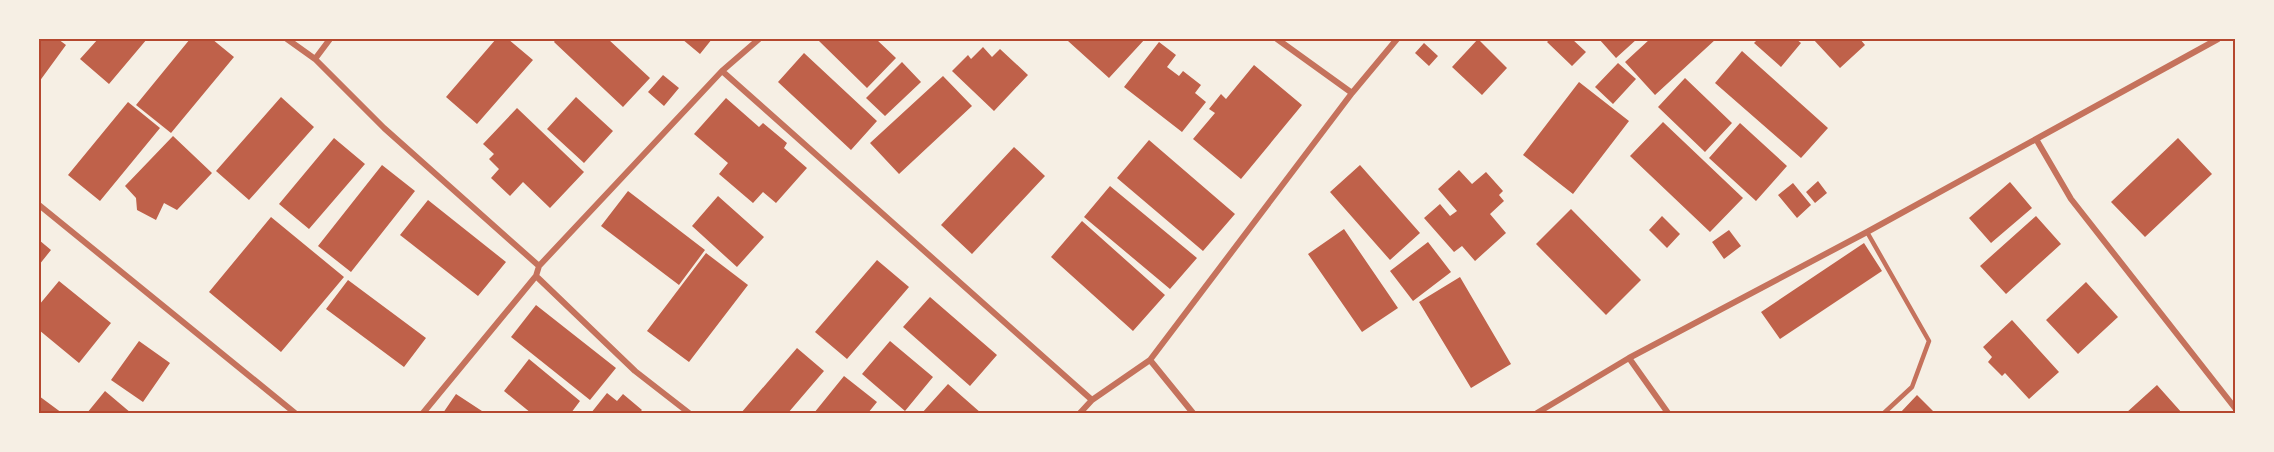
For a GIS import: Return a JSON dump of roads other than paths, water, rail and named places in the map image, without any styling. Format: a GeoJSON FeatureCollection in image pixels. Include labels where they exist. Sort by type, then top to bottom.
{"type":"FeatureCollection","features":[{"type":"Feature","properties":{"kind":"street"},"geometry":{"type":"LineString","coordinates":[[287,39],[315,59],[384,128],[539,266]]}},
{"type":"Feature","properties":{"kind":"street"},"geometry":{"type":"LineString","coordinates":[[315,59],[330,39]]}},
{"type":"Feature","properties":{"kind":"street"},"geometry":{"type":"LineString","coordinates":[[423,413],[536,276],[539,266],[722,71],[759,39]]}},
{"type":"Feature","properties":{"kind":"street"},"geometry":{"type":"LineString","coordinates":[[1276,39],[1352,93]]}},
{"type":"Feature","properties":{"kind":"street"},"geometry":{"type":"LineString","coordinates":[[1080,413],[1092,400],[1150,360],[1352,93],[1397,39]]}},
{"type":"Feature","properties":{"kind":"street"},"geometry":{"type":"LineString","coordinates":[[1537,413],[1629,358],[1867,232],[2218,39]]}},
{"type":"Feature","properties":{"kind":"street"},"geometry":{"type":"LineString","coordinates":[[722,71],[1092,400]]}},
{"type":"Feature","properties":{"kind":"street"},"geometry":{"type":"LineString","coordinates":[[2036,139],[2071,199],[2235,408]]}},
{"type":"Feature","properties":{"kind":"street"},"geometry":{"type":"LineString","coordinates":[[39,205],[295,413]]}},
{"type":"Feature","properties":{"kind":"street"},"geometry":{"type":"LineString","coordinates":[[536,276],[635,371],[689,413]]}},
{"type":"Feature","properties":{"kind":"street"},"geometry":{"type":"LineString","coordinates":[[1629,358],[1668,413]]}},
{"type":"Feature","properties":{"kind":"street"},"geometry":{"type":"LineString","coordinates":[[1150,360],[1193,413]]}},
{"type":"Feature","properties":{"kind":"lane"},"geometry":{"type":"LineString","coordinates":[[1867,232],[1929,341],[1912,387],[1884,413]]}}]}
